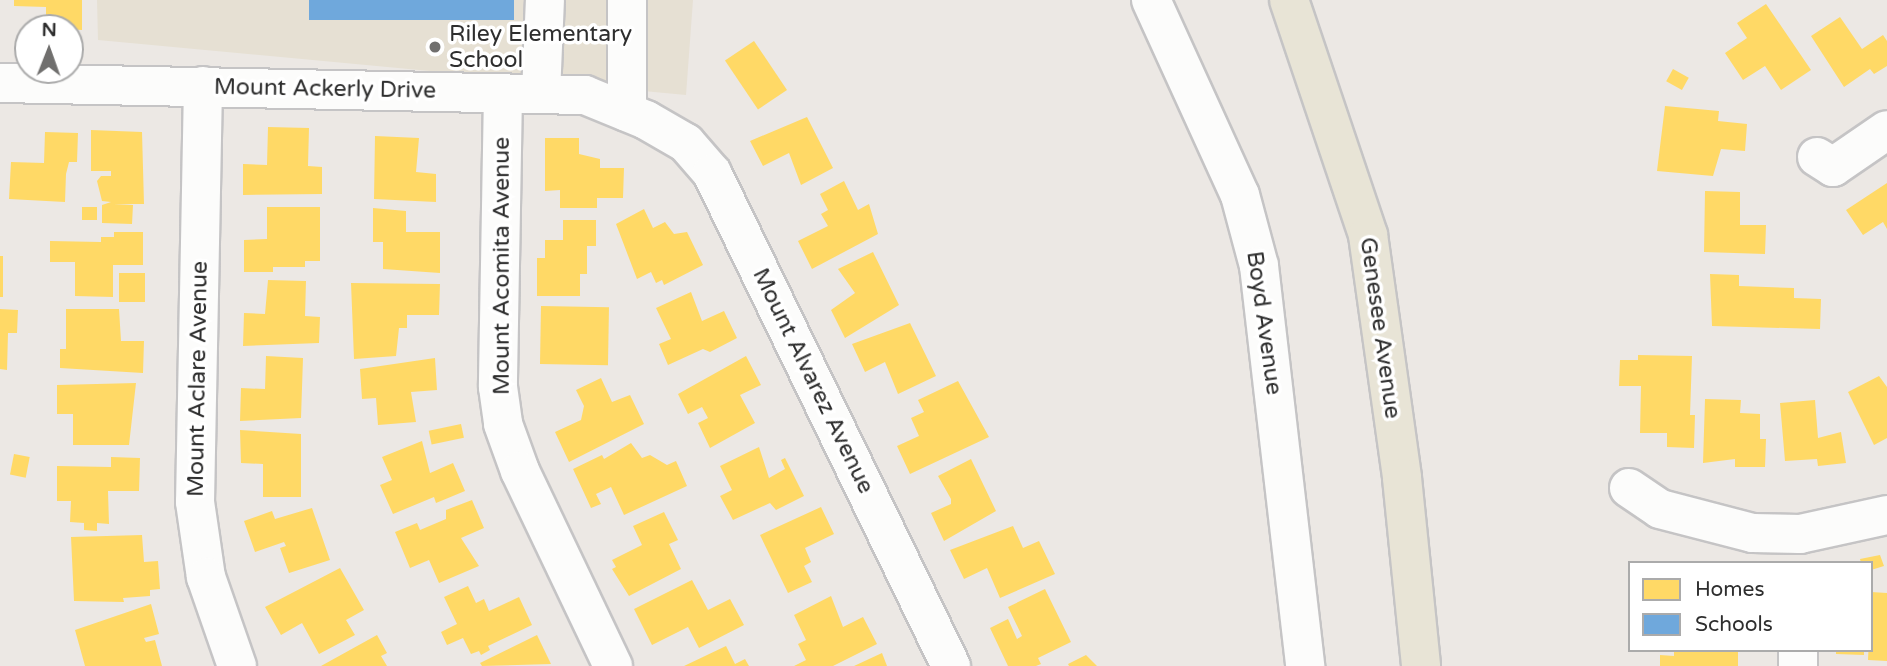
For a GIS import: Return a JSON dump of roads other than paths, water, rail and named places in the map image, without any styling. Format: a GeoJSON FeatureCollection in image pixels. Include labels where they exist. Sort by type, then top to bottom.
{"type":"FeatureCollection","features":[{"type":"Feature","properties":{"kind":"main road","name":"Genesee Avenue"},"geometry":{"type":"LineString","coordinates":[[1289,0],[1368,235],[1402,478],[1420,666]]}},
{"type":"Feature","properties":{"kind":"street"},"geometry":{"type":"LineString","coordinates":[[541,94],[545,0]]}},
{"type":"Feature","properties":{"kind":"street"},"geometry":{"type":"LineString","coordinates":[[627,0],[636,116]]}},
{"type":"Feature","properties":{"kind":"street","name":"Boyd Avenue"},"geometry":{"type":"LineString","coordinates":[[1151,0],[1240,195],[1259,265],[1305,666]]}},
{"type":"Feature","properties":{"kind":"street","name":"Mount Ackerly Drive"},"geometry":{"type":"LineString","coordinates":[[0,83],[585,95],[636,116]]}},
{"type":"Feature","properties":{"kind":"street","name":"Mount Aclare Avenue"},"geometry":{"type":"LineString","coordinates":[[203,86],[195,502],[206,577],[237,666]]}},
{"type":"Feature","properties":{"kind":"street","name":"Mount Acomita Avenue"},"geometry":{"type":"LineString","coordinates":[[503,93],[498,387],[503,424],[520,471],[613,666]]}},
{"type":"Feature","properties":{"kind":"street","name":"Mount Alvarez Avenue"},"geometry":{"type":"LineString","coordinates":[[636,116],[686,143],[712,173],[951,666]]}},
{"type":"Feature","properties":{"kind":"street"},"geometry":{"type":"LineString","coordinates":[[1817,157],[1833,167],[1887,130]]}},
{"type":"Feature","properties":{"kind":"street"},"geometry":{"type":"LineString","coordinates":[[1629,488],[1660,509],[1800,548],[1887,514]]}},
{"type":"Feature","properties":{"kind":"place","name":"Riley Elementary School"},"geometry":{"type":"Point","coordinates":[435,47]}}]}
